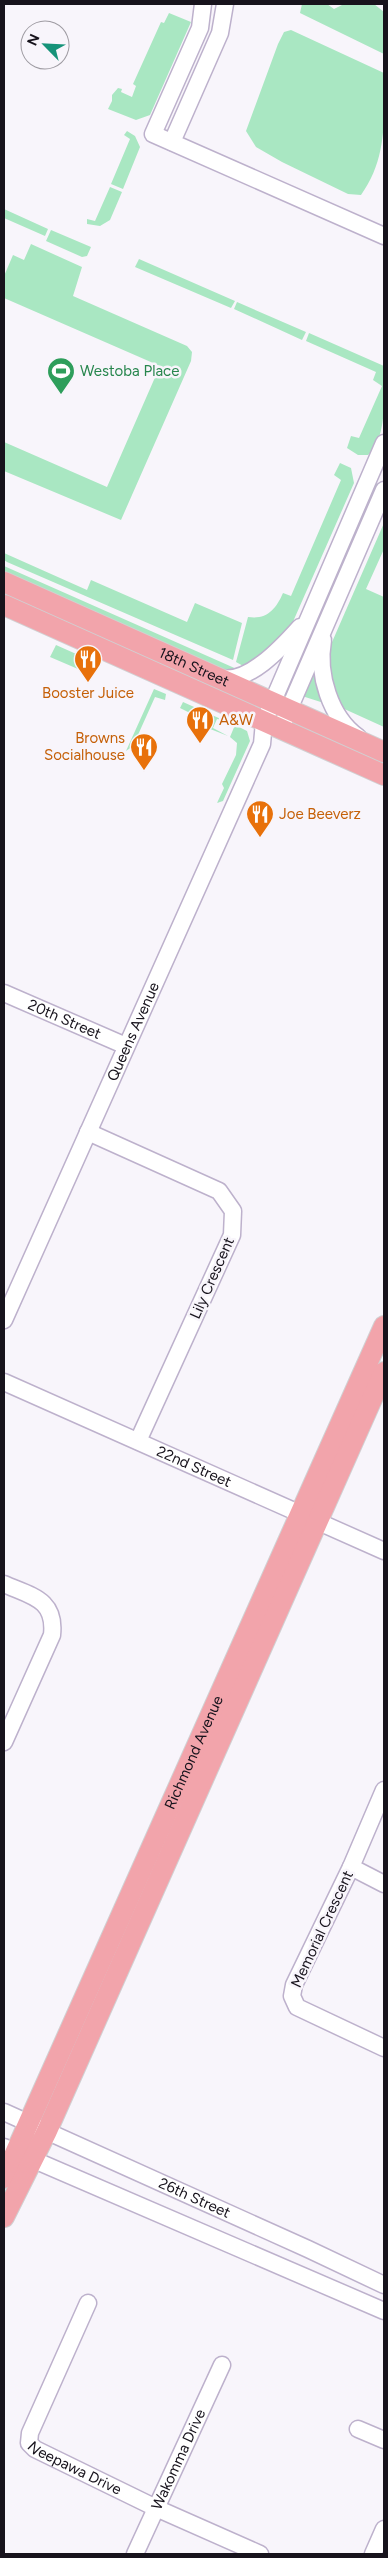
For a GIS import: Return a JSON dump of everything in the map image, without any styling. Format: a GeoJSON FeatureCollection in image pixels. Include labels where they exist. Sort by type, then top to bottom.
{"type":"FeatureCollection","features":[{"type":"Feature","properties":{"kind":"main road","name":"18th Street"},"geometry":{"type":"LineString","coordinates":[[4,582],[380,750]]}},
{"type":"Feature","properties":{"kind":"main road","name":"18th Street"},"geometry":{"type":"LineString","coordinates":[[4,605],[384,775]]}},
{"type":"Feature","properties":{"kind":"main road","name":"Richmond Avenue"},"geometry":{"type":"LineString","coordinates":[[4,2178],[18,2153],[47,2131],[309,1516],[384,1326]]}},
{"type":"Feature","properties":{"kind":"main road","name":"Richmond Avenue"},"geometry":{"type":"LineString","coordinates":[[4,2217],[18,2153],[28,2123],[309,1516],[384,1372]]}},
{"type":"Feature","properties":{"kind":"street"},"geometry":{"type":"LineString","coordinates":[[204,4],[200,28],[153,134],[384,236]]}},
{"type":"Feature","properties":{"kind":"street"},"geometry":{"type":"LineString","coordinates":[[172,142],[220,33],[225,4]]}},
{"type":"Feature","properties":{"kind":"street"},"geometry":{"type":"LineString","coordinates":[[272,726],[312,612],[384,443]]}},
{"type":"Feature","properties":{"kind":"street"},"geometry":{"type":"LineString","coordinates":[[280,706],[330,616],[384,490]]}},
{"type":"Feature","properties":{"kind":"street"},"geometry":{"type":"LineString","coordinates":[[210,674],[228,679],[255,668],[282,647],[312,612]]}},
{"type":"Feature","properties":{"kind":"street"},"geometry":{"type":"LineString","coordinates":[[330,616],[322,644],[322,661],[330,700],[349,730],[380,750]]}},
{"type":"Feature","properties":{"kind":"street","name":"Queens Avenue"},"geometry":{"type":"LineString","coordinates":[[4,1320],[262,744],[272,726]]}},
{"type":"Feature","properties":{"kind":"street","name":"20th Street"},"geometry":{"type":"LineString","coordinates":[[4,993],[126,1046]]}},
{"type":"Feature","properties":{"kind":"street","name":"Lily Crescent"},"geometry":{"type":"LineString","coordinates":[[88,1132],[219,1191],[233,1210],[232,1235],[138,1441]]}},
{"type":"Feature","properties":{"kind":"street","name":"22nd Street"},"geometry":{"type":"LineString","coordinates":[[4,1382],[384,1550]]}},
{"type":"Feature","properties":{"kind":"street"},"geometry":{"type":"LineString","coordinates":[[4,1584],[35,1597],[49,1607],[53,1621],[52,1635],[4,1742]]}},
{"type":"Feature","properties":{"kind":"street","name":"Memorial Crescent"},"geometry":{"type":"LineString","coordinates":[[384,1790],[351,1867],[294,1985],[292,1996],[297,2007],[384,2048]]}},
{"type":"Feature","properties":{"kind":"street"},"geometry":{"type":"LineString","coordinates":[[351,1867],[384,1884]]}},
{"type":"Feature","properties":{"kind":"street","name":"26th Street"},"geometry":{"type":"LineString","coordinates":[[4,2112],[384,2285]]}},
{"type":"Feature","properties":{"kind":"street","name":"26th Street"},"geometry":{"type":"LineString","coordinates":[[18,2153],[384,2311]]}},
{"type":"Feature","properties":{"kind":"street","name":"Neepawa Drive"},"geometry":{"type":"LineString","coordinates":[[88,2303],[30,2433],[29,2443],[35,2449],[156,2508],[260,2554]]}},
{"type":"Feature","properties":{"kind":"street","name":"Wakomma Drive"},"geometry":{"type":"LineString","coordinates":[[135,2554],[222,2365]]}},
{"type":"Feature","properties":{"kind":"street"},"geometry":{"type":"LineString","coordinates":[[358,2429],[384,2440]]}},
{"type":"Feature","properties":{"kind":"street"},"geometry":{"type":"LineString","coordinates":[[373,2554],[384,2529]]}},
{"type":"Feature","properties":{"kind":"green space"},"geometry":{"type":"Polygon","coordinates":[[[302,4],[327,4],[334,9],[344,4],[374,4],[384,12],[384,54],[300,13],[302,4]]]}},
{"type":"Feature","properties":{"kind":"green space"},"geometry":{"type":"Polygon","coordinates":[[[169,13],[191,22],[150,115],[136,120],[108,109],[112,101],[112,95],[118,88],[122,89],[121,92],[132,97],[136,86],[133,84],[161,22],[164,23],[169,13]]]}},
{"type":"Feature","properties":{"kind":"green space"},"geometry":{"type":"Polygon","coordinates":[[[291,30],[384,73],[383,137],[376,166],[370,181],[361,195],[348,194],[282,162],[256,147],[246,131],[278,44],[284,32],[291,30]]]}},
{"type":"Feature","properties":{"kind":"green space"},"geometry":{"type":"Polygon","coordinates":[[[127,131],[135,136],[140,147],[123,189],[111,184],[130,139],[124,135],[127,131]]]}},
{"type":"Feature","properties":{"kind":"green space"},"geometry":{"type":"Polygon","coordinates":[[[110,187],[122,192],[110,220],[100,226],[87,224],[87,219],[95,221],[110,187]]]}},
{"type":"Feature","properties":{"kind":"green space"},"geometry":{"type":"Polygon","coordinates":[[[4,209],[48,229],[45,236],[4,218],[4,209]]]}},
{"type":"Feature","properties":{"kind":"green space"},"geometry":{"type":"Polygon","coordinates":[[[51,230],[91,247],[87,256],[82,257],[46,241],[51,230]]]}},
{"type":"Feature","properties":{"kind":"green space"},"geometry":{"type":"Polygon","coordinates":[[[31,244],[82,267],[73,296],[187,346],[192,352],[191,361],[121,520],[4,471],[4,442],[107,487],[160,366],[4,298],[4,276],[13,255],[24,260],[31,244]]]}},
{"type":"Feature","properties":{"kind":"green space"},"geometry":{"type":"Polygon","coordinates":[[[139,259],[235,301],[231,308],[135,267],[139,259]]]}},
{"type":"Feature","properties":{"kind":"green space"},"geometry":{"type":"Polygon","coordinates":[[[237,302],[306,332],[302,340],[234,309],[237,302]]]}},
{"type":"Feature","properties":{"kind":"green space"},"geometry":{"type":"Polygon","coordinates":[[[309,333],[384,366],[384,414],[382,426],[379,438],[368,455],[358,455],[347,448],[351,436],[359,438],[382,386],[373,380],[376,372],[306,341],[309,333]]]}},
{"type":"Feature","properties":{"kind":"green space"},"geometry":{"type":"Polygon","coordinates":[[[340,463],[351,468],[354,483],[292,624],[282,639],[245,667],[236,662],[248,617],[266,615],[274,608],[283,593],[291,596],[341,480],[334,475],[340,463]]]}},
{"type":"Feature","properties":{"kind":"green space"},"geometry":{"type":"Polygon","coordinates":[[[375,483],[379,485],[291,689],[287,687],[375,483]]]}},
{"type":"Feature","properties":{"kind":"green space"},"geometry":{"type":"Polygon","coordinates":[[[384,523],[384,549],[366,589],[384,597],[384,727],[340,707],[327,664],[329,649],[384,523]]]}},
{"type":"Feature","properties":{"kind":"green space"},"geometry":{"type":"Polygon","coordinates":[[[4,553],[87,590],[91,580],[187,622],[195,603],[242,623],[233,660],[7,562],[4,560],[4,553]]]}},
{"type":"Feature","properties":{"kind":"green space"},"geometry":{"type":"Polygon","coordinates":[[[4,566],[239,670],[229,673],[4,574],[4,566]]]}},
{"type":"Feature","properties":{"kind":"green space"},"geometry":{"type":"Polygon","coordinates":[[[56,645],[92,661],[85,672],[50,657],[56,645]]]}},
{"type":"Feature","properties":{"kind":"green space"},"geometry":{"type":"Polygon","coordinates":[[[315,666],[327,704],[302,696],[315,666]]]}},
{"type":"Feature","properties":{"kind":"green space"},"geometry":{"type":"Polygon","coordinates":[[[154,689],[166,694],[165,700],[155,697],[133,746],[126,751],[154,689]]]}},
{"type":"Feature","properties":{"kind":"green space"},"geometry":{"type":"Polygon","coordinates":[[[183,702],[232,724],[217,719],[213,728],[228,736],[200,725],[192,714],[180,708],[183,702]]]}},
{"type":"Feature","properties":{"kind":"green space"},"geometry":{"type":"Polygon","coordinates":[[[235,725],[247,731],[250,741],[223,801],[217,803],[224,788],[222,784],[236,755],[237,743],[230,737],[235,725]]]}},
{"type":"Feature","properties":{"kind":"place","name":"Westoba Place"},"geometry":{"type":"Point","coordinates":[61,395]}},
{"type":"Feature","properties":{"kind":"place","name":"Booster Juice"},"geometry":{"type":"Point","coordinates":[88,683]}},
{"type":"Feature","properties":{"kind":"place","name":"A&W"},"geometry":{"type":"Point","coordinates":[200,744]}},
{"type":"Feature","properties":{"kind":"place","name":"Browns Socialhouse"},"geometry":{"type":"Point","coordinates":[144,771]}},
{"type":"Feature","properties":{"kind":"place","name":"Joe Beeverz"},"geometry":{"type":"Point","coordinates":[260,838]}}]}
